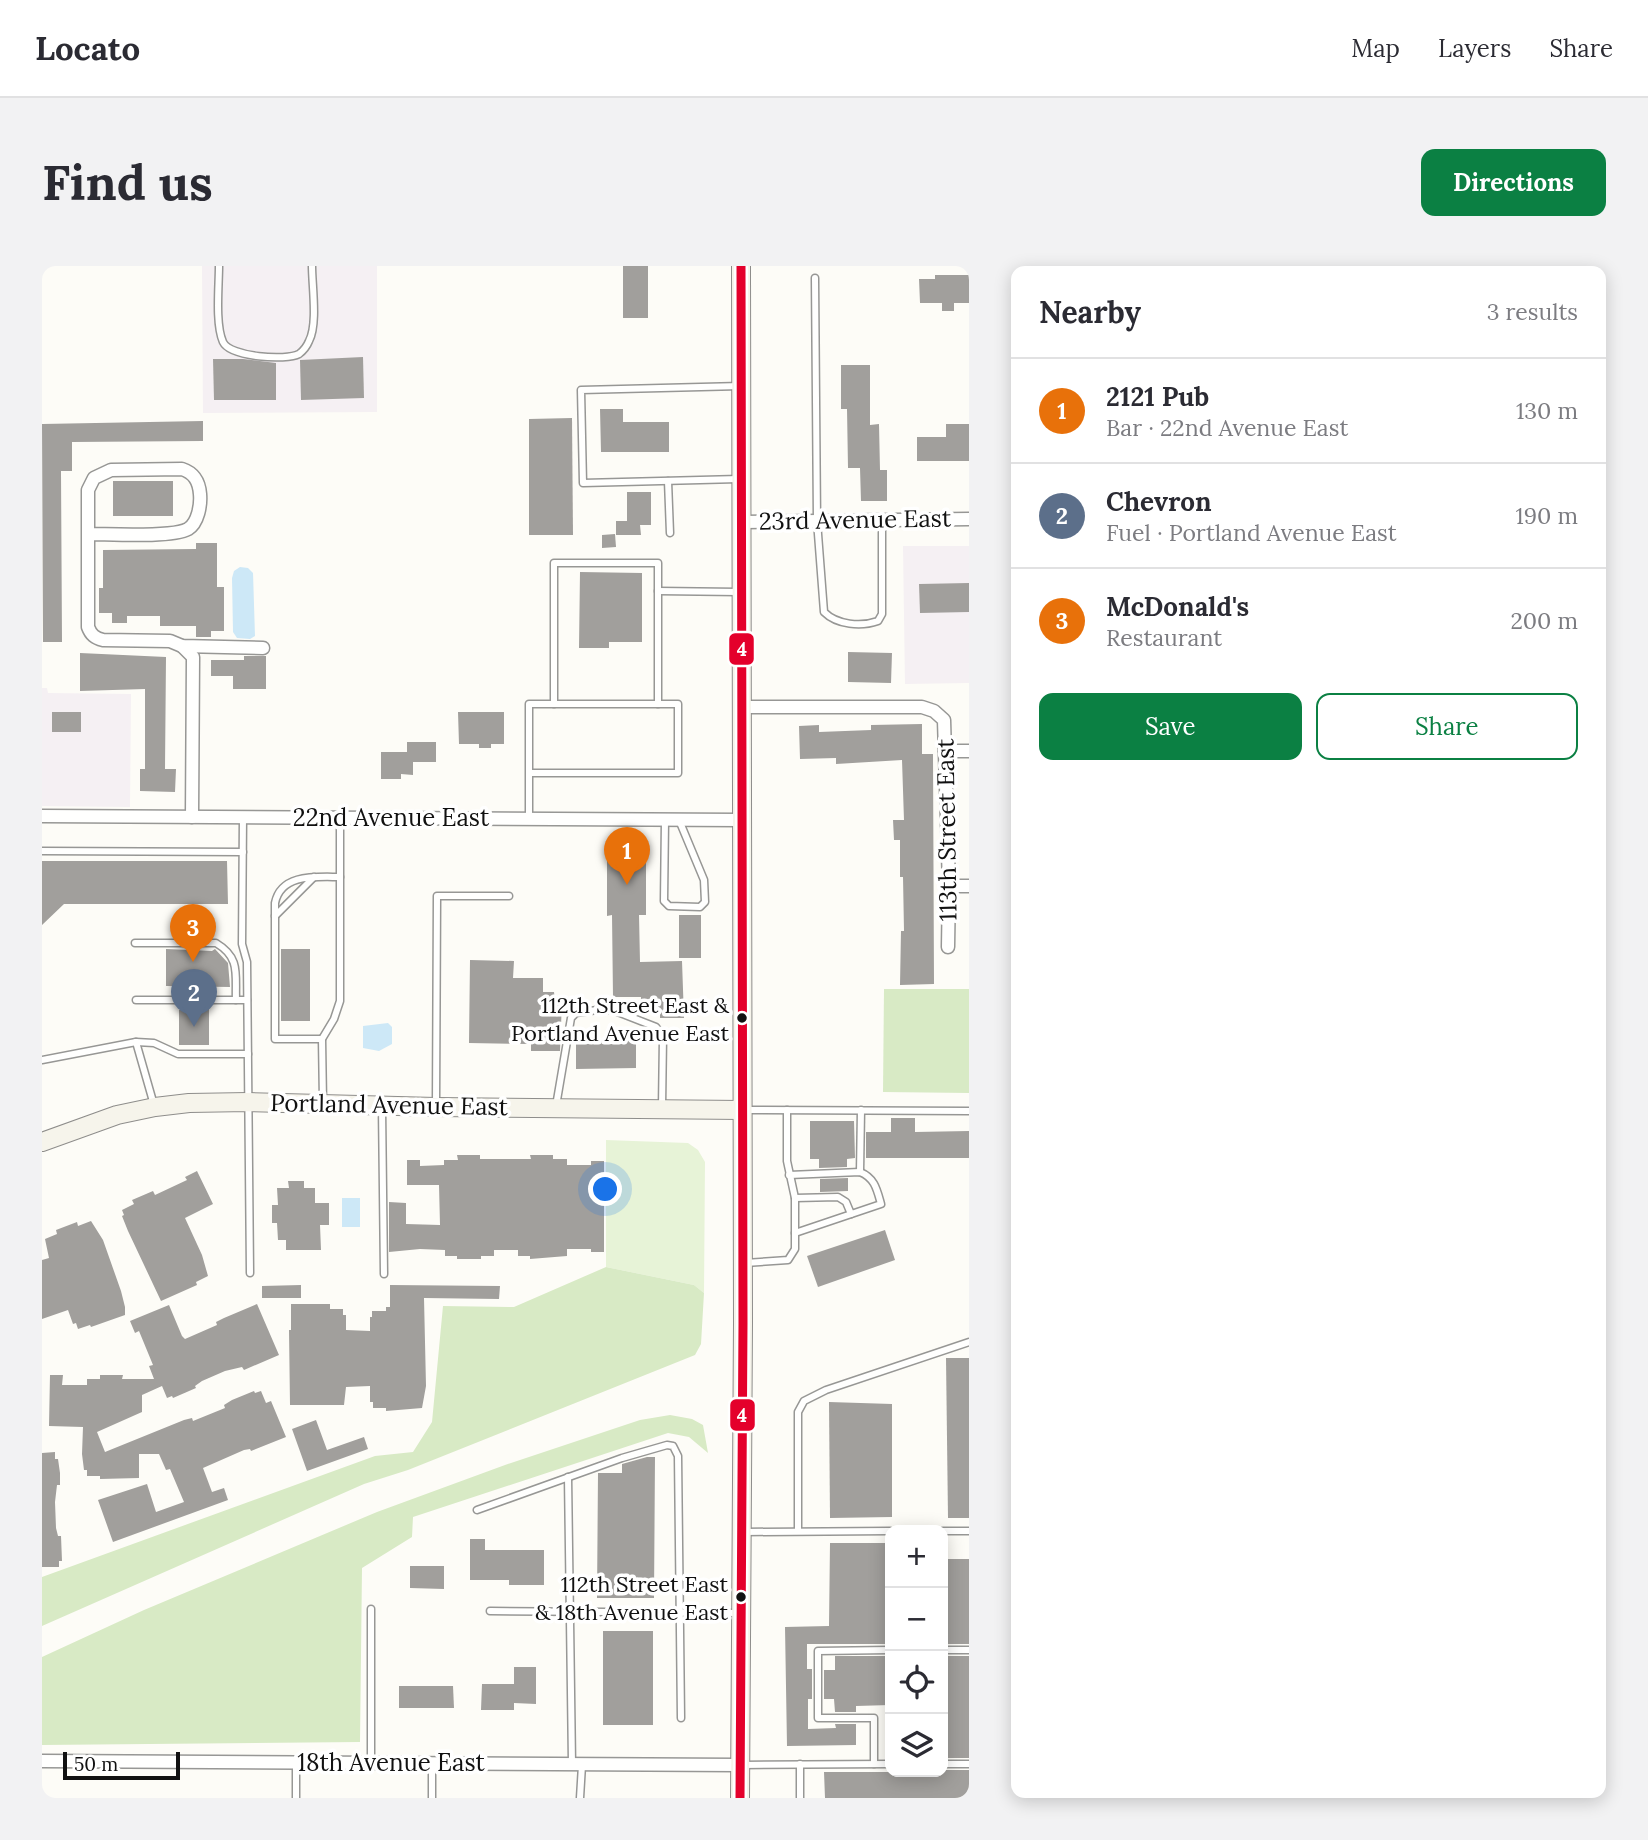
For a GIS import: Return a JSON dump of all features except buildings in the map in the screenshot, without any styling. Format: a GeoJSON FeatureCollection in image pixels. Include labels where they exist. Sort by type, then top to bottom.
{"type":"FeatureCollection","features":[{"type":"Feature","properties":{"kind":"main road"},"geometry":{"type":"LineString","coordinates":[[740,1798],[743,1264],[741,266]]}},
{"type":"Feature","properties":{"kind":"main road","name":"Portland Avenue East"},"geometry":{"type":"LineString","coordinates":[[42,1142],[117,1115],[189,1103],[741,1110]]}},
{"type":"Feature","properties":{"kind":"street"},"geometry":{"type":"LineString","coordinates":[[88,534],[170,533],[188,529],[197,517],[201,498],[196,479],[188,471],[110,470],[90,483],[88,490],[88,534],[88,627],[96,638],[103,640],[170,641],[183,646],[263,648]]}},
{"type":"Feature","properties":{"kind":"street","name":"23rd Avenue East"},"geometry":{"type":"LineString","coordinates":[[741,522],[969,519]]}},
{"type":"Feature","properties":{"kind":"street"},"geometry":{"type":"LineString","coordinates":[[183,646],[192,657],[192,817]]}},
{"type":"Feature","properties":{"kind":"street","name":"113th Street East"},"geometry":{"type":"LineString","coordinates":[[741,707],[922,707],[934,710],[940,716],[946,725],[948,947]]}},
{"type":"Feature","properties":{"kind":"street"},"geometry":{"type":"LineString","coordinates":[[945,751],[969,751]]}},
{"type":"Feature","properties":{"kind":"street","name":"22nd Avenue East"},"geometry":{"type":"LineString","coordinates":[[42,816],[741,820]]}},
{"type":"Feature","properties":{"kind":"street"},"geometry":{"type":"LineString","coordinates":[[949,886],[969,886]]}},
{"type":"Feature","properties":{"kind":"street","name":"18th Avenue East"},"geometry":{"type":"LineString","coordinates":[[42,1761],[740,1765]]}},
{"type":"Feature","properties":{"kind":"lane"},"geometry":{"type":"LineString","coordinates":[[219,266],[222,340],[227,349],[247,356],[292,356],[300,353],[307,345],[312,334],[312,266]]}},
{"type":"Feature","properties":{"kind":"lane"},"geometry":{"type":"LineString","coordinates":[[815,278],[817,521],[824,612],[832,620],[870,624],[878,621],[882,614],[883,520]]}},
{"type":"Feature","properties":{"kind":"lane"},"geometry":{"type":"LineString","coordinates":[[741,386],[581,390],[583,483],[741,479]]}},
{"type":"Feature","properties":{"kind":"lane"},"geometry":{"type":"LineString","coordinates":[[668,481],[670,533]]}},
{"type":"Feature","properties":{"kind":"lane"},"geometry":{"type":"LineString","coordinates":[[554,704],[554,563],[658,564],[658,704]]}},
{"type":"Feature","properties":{"kind":"lane"},"geometry":{"type":"LineString","coordinates":[[658,591],[741,592]]}},
{"type":"Feature","properties":{"kind":"lane"},"geometry":{"type":"LineString","coordinates":[[529,773],[678,773],[678,704],[529,704],[529,773],[529,818]]}},
{"type":"Feature","properties":{"kind":"lane"},"geometry":{"type":"LineString","coordinates":[[243,817],[250,1273]]}},
{"type":"Feature","properties":{"kind":"lane"},"geometry":{"type":"LineString","coordinates":[[323,1104],[322,1039],[334,1019],[340,1001],[340,818]]}},
{"type":"Feature","properties":{"kind":"lane"},"geometry":{"type":"LineString","coordinates":[[665,820],[664,901],[669,906],[700,907],[705,902],[704,880],[678,820]]}},
{"type":"Feature","properties":{"kind":"lane"},"geometry":{"type":"LineString","coordinates":[[42,851],[243,852]]}},
{"type":"Feature","properties":{"kind":"lane"},"geometry":{"type":"LineString","coordinates":[[275,916],[314,877]]}},
{"type":"Feature","properties":{"kind":"lane"},"geometry":{"type":"LineString","coordinates":[[322,1039],[275,1039],[275,903],[279,892],[296,878],[340,877]]}},
{"type":"Feature","properties":{"kind":"lane"},"geometry":{"type":"LineString","coordinates":[[436,1107],[437,896],[509,896]]}},
{"type":"Feature","properties":{"kind":"lane"},"geometry":{"type":"LineString","coordinates":[[135,943],[216,943],[227,950],[236,964],[236,1000]]}},
{"type":"Feature","properties":{"kind":"lane"},"geometry":{"type":"LineString","coordinates":[[136,1000],[247,1000]]}},
{"type":"Feature","properties":{"kind":"lane"},"geometry":{"type":"LineString","coordinates":[[556,1108],[571,1018],[576,1013],[604,1009],[646,1023],[661,1032],[662,1109]]}},
{"type":"Feature","properties":{"kind":"lane"},"geometry":{"type":"LineString","coordinates":[[42,1060],[136,1042],[154,1043],[178,1054],[248,1054]]}},
{"type":"Feature","properties":{"kind":"lane"},"geometry":{"type":"LineString","coordinates":[[136,1042],[155,1107]]}},
{"type":"Feature","properties":{"kind":"lane"},"geometry":{"type":"LineString","coordinates":[[382,1106],[384,1274]]}},
{"type":"Feature","properties":{"kind":"lane"},"geometry":{"type":"LineString","coordinates":[[741,1110],[969,1111]]}},
{"type":"Feature","properties":{"kind":"lane"},"geometry":{"type":"LineString","coordinates":[[743,1264],[788,1260],[795,1249],[795,1198],[787,1161],[787,1110]]}},
{"type":"Feature","properties":{"kind":"lane"},"geometry":{"type":"LineString","coordinates":[[860,1172],[861,1110]]}},
{"type":"Feature","properties":{"kind":"lane"},"geometry":{"type":"LineString","coordinates":[[789,1175],[860,1172],[870,1177],[875,1184],[881,1205],[795,1233]]}},
{"type":"Feature","properties":{"kind":"lane"},"geometry":{"type":"LineString","coordinates":[[795,1198],[838,1197],[846,1202],[852,1214]]}},
{"type":"Feature","properties":{"kind":"lane"},"geometry":{"type":"LineString","coordinates":[[798,1531],[798,1412],[804,1401],[826,1390],[969,1342]]}},
{"type":"Feature","properties":{"kind":"lane"},"geometry":{"type":"LineString","coordinates":[[477,1510],[667,1444],[677,1450],[681,1718]]}},
{"type":"Feature","properties":{"kind":"lane"},"geometry":{"type":"LineString","coordinates":[[568,1477],[570,1612],[580,1798]]}},
{"type":"Feature","properties":{"kind":"lane"},"geometry":{"type":"LineString","coordinates":[[742,1532],[885,1531]]}},
{"type":"Feature","properties":{"kind":"lane"},"geometry":{"type":"LineString","coordinates":[[948,1531],[969,1531]]}},
{"type":"Feature","properties":{"kind":"lane"},"geometry":{"type":"LineString","coordinates":[[371,1609],[371,1762]]}},
{"type":"Feature","properties":{"kind":"lane"},"geometry":{"type":"LineString","coordinates":[[490,1611],[741,1613]]}},
{"type":"Feature","properties":{"kind":"lane"},"geometry":{"type":"LineString","coordinates":[[874,1764],[874,1718],[818,1718],[818,1651],[885,1650]]}},
{"type":"Feature","properties":{"kind":"lane"},"geometry":{"type":"LineString","coordinates":[[948,1650],[969,1650]]}},
{"type":"Feature","properties":{"kind":"lane"},"geometry":{"type":"LineString","coordinates":[[296,1762],[296,1798]]}},
{"type":"Feature","properties":{"kind":"lane"},"geometry":{"type":"LineString","coordinates":[[432,1763],[432,1798]]}},
{"type":"Feature","properties":{"kind":"lane"},"geometry":{"type":"LineString","coordinates":[[800,1764],[800,1798]]}},
{"type":"Feature","properties":{"kind":"lane"},"geometry":{"type":"LineString","coordinates":[[740,1765],[885,1764]]}},
{"type":"Feature","properties":{"kind":"lane"},"geometry":{"type":"LineString","coordinates":[[948,1764],[969,1764]]}},
{"type":"Feature","properties":{"kind":"shaded area"},"geometry":{"type":"Polygon","coordinates":[[[202,266],[377,266],[377,412],[203,413],[202,266]]]}},
{"type":"Feature","properties":{"kind":"shaded area"},"geometry":{"type":"Polygon","coordinates":[[[903,546],[969,546],[969,683],[905,684],[903,546]]]}},
{"type":"Feature","properties":{"kind":"shaded area"},"geometry":{"type":"Polygon","coordinates":[[[42,688],[47,688],[48,693],[131,694],[130,807],[42,806],[42,688]]]}},
{"type":"Feature","properties":{"kind":"green space"},"geometry":{"type":"Polygon","coordinates":[[[884,989],[969,989],[969,1093],[883,1092],[884,989]]]}},
{"type":"Feature","properties":{"kind":"green space"},"geometry":{"type":"Polygon","coordinates":[[[606,1140],[688,1143],[698,1150],[705,1162],[704,1293],[694,1285],[606,1267],[606,1140]]]}},
{"type":"Feature","properties":{"kind":"green space"},"geometry":{"type":"Polygon","coordinates":[[[606,1267],[694,1285],[704,1293],[701,1344],[695,1355],[408,1470],[364,1484],[42,1626],[42,1577],[375,1456],[413,1452],[432,1422],[443,1306],[514,1307],[606,1267]]]}},
{"type":"Feature","properties":{"kind":"green space"},"geometry":{"type":"Polygon","coordinates":[[[670,1415],[692,1419],[703,1425],[708,1453],[689,1437],[668,1433],[413,1517],[412,1537],[362,1568],[360,1742],[42,1745],[42,1657],[144,1610],[377,1512],[640,1420],[670,1415]]]}},
{"type":"Feature","properties":{"kind":"water"},"geometry":{"type":"Polygon","coordinates":[[[240,567],[248,568],[253,573],[255,636],[250,639],[237,638],[233,632],[232,578],[234,571],[240,567]]]}},
{"type":"Feature","properties":{"kind":"water"},"geometry":{"type":"Polygon","coordinates":[[[388,1023],[392,1027],[392,1044],[379,1051],[363,1048],[363,1026],[388,1023]]]}},
{"type":"Feature","properties":{"kind":"water"},"geometry":{"type":"Polygon","coordinates":[[[342,1198],[360,1198],[360,1227],[342,1227],[342,1198]]]}},
{"type":"Feature","properties":{"kind":"transit line","name":"4"},"geometry":{"type":"LineString","coordinates":[[740,1798],[743,1323],[741,266]]}},
{"type":"Feature","properties":{"kind":"place","name":"2121 Pub"},"geometry":{"type":"Point","coordinates":[627,885]}},
{"type":"Feature","properties":{"kind":"place","name":"McDonald's"},"geometry":{"type":"Point","coordinates":[193,962]}},
{"type":"Feature","properties":{"kind":"place","name":"112th Street East & Portland Avenue East"},"geometry":{"type":"Point","coordinates":[742,1018]}},
{"type":"Feature","properties":{"kind":"place","name":"Chevron"},"geometry":{"type":"Point","coordinates":[194,1027]}},
{"type":"Feature","properties":{"kind":"place","name":"112th Street East & 18th Avenue East"},"geometry":{"type":"Point","coordinates":[741,1597]}}]}
